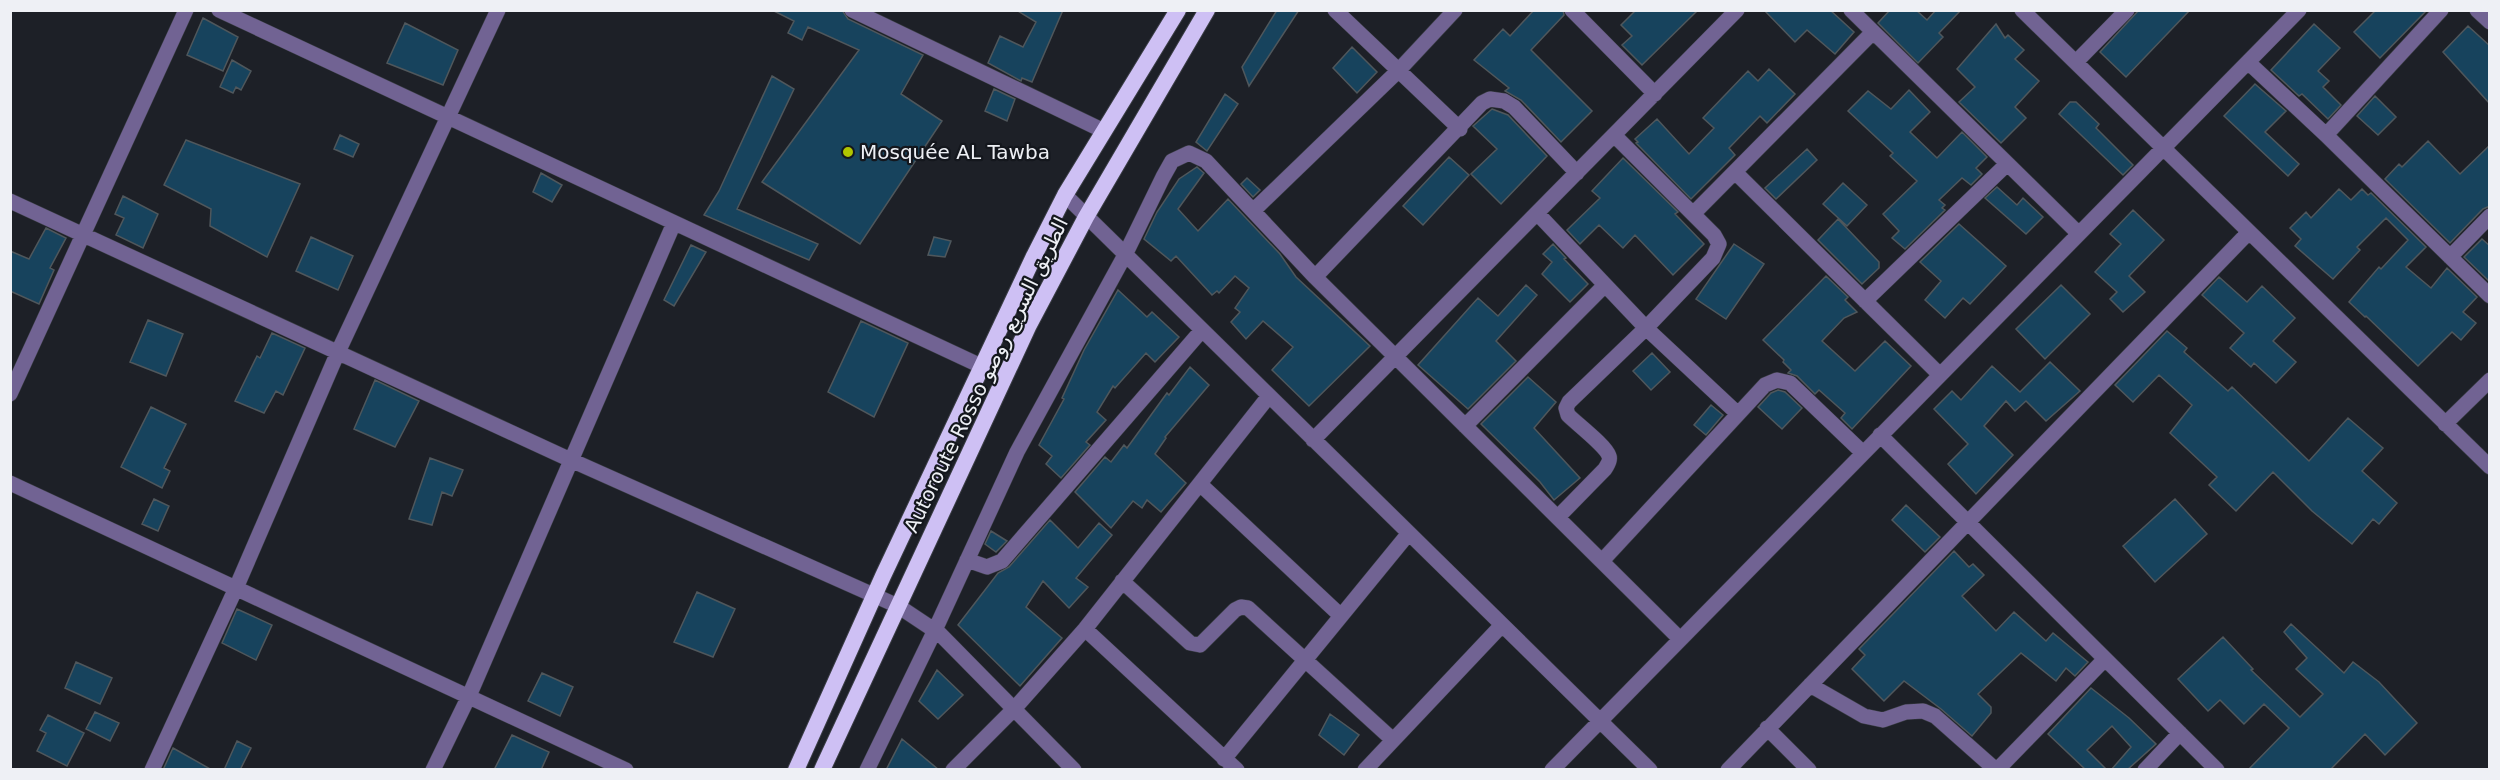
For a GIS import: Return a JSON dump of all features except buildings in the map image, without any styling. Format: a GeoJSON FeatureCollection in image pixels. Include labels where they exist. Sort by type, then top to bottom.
{"type":"FeatureCollection","features":[{"type":"Feature","properties":{"kind":"highway","name":"Autoroute Rosso الطريق السريع روصو"},"geometry":{"type":"LineString","coordinates":[[796,770],[874,595],[981,366],[1065,195],[1178,10]]}},
{"type":"Feature","properties":{"kind":"highway","name":"Autoroute Rosso الطريق السريع روصو"},"geometry":{"type":"LineString","coordinates":[[822,770],[1029,325],[1086,217],[1207,10]]}},
{"type":"Feature","properties":{"kind":"street"},"geometry":{"type":"LineString","coordinates":[[10,394],[84,237],[186,10]]}},
{"type":"Feature","properties":{"kind":"street"},"geometry":{"type":"LineString","coordinates":[[219,10],[981,366]]}},
{"type":"Feature","properties":{"kind":"street"},"geometry":{"type":"LineString","coordinates":[[152,770],[236,588],[338,352],[498,10]]}},
{"type":"Feature","properties":{"kind":"street"},"geometry":{"type":"LineString","coordinates":[[852,10],[1104,131]]}},
{"type":"Feature","properties":{"kind":"street"},"geometry":{"type":"LineString","coordinates":[[1335,10],[1460,129]]}},
{"type":"Feature","properties":{"kind":"street"},"geometry":{"type":"LineString","coordinates":[[1253,211],[1399,70],[1455,10]]}},
{"type":"Feature","properties":{"kind":"street"},"geometry":{"type":"LineString","coordinates":[[1313,440],[1737,10]]}},
{"type":"Feature","properties":{"kind":"street"},"geometry":{"type":"LineString","coordinates":[[1851,10],[2078,233]]}},
{"type":"Feature","properties":{"kind":"street"},"geometry":{"type":"LineString","coordinates":[[2022,10],[2490,467]]}},
{"type":"Feature","properties":{"kind":"street"},"geometry":{"type":"LineString","coordinates":[[2076,62],[2127,10]]}},
{"type":"Feature","properties":{"kind":"street"},"geometry":{"type":"LineString","coordinates":[[1552,770],[2299,10]]}},
{"type":"Feature","properties":{"kind":"street"},"geometry":{"type":"LineString","coordinates":[[2326,135],[2441,10]]}},
{"type":"Feature","properties":{"kind":"street"},"geometry":{"type":"LineString","coordinates":[[2478,10],[2490,22]]}},
{"type":"Feature","properties":{"kind":"street"},"geometry":{"type":"LineString","coordinates":[[1574,11],[1655,94]]}},
{"type":"Feature","properties":{"kind":"street"},"geometry":{"type":"LineString","coordinates":[[1693,214],[1873,32]]}},
{"type":"Feature","properties":{"kind":"street"},"geometry":{"type":"LineString","coordinates":[[2249,63],[2490,296]]}},
{"type":"Feature","properties":{"kind":"street"},"geometry":{"type":"LineString","coordinates":[[1315,277],[1482,104],[1490,99],[1504,101],[1514,107],[1577,173]]}},
{"type":"Feature","properties":{"kind":"street"},"geometry":{"type":"LineString","coordinates":[[1558,517],[1610,461],[1604,449],[1568,416],[1566,408],[1569,402],[1646,328],[1713,258],[1719,244],[1714,235],[1614,135]]}},
{"type":"Feature","properties":{"kind":"street"},"geometry":{"type":"LineString","coordinates":[[867,770],[1017,452],[1125,255],[1172,161],[1189,153],[1206,161],[1315,277],[1680,639]]}},
{"type":"Feature","properties":{"kind":"street"},"geometry":{"type":"LineString","coordinates":[[1865,301],[2007,164]]}},
{"type":"Feature","properties":{"kind":"street"},"geometry":{"type":"LineString","coordinates":[[1735,172],[1940,374]]}},
{"type":"Feature","properties":{"kind":"street"},"geometry":{"type":"LineString","coordinates":[[1065,195],[1650,770]]}},
{"type":"Feature","properties":{"kind":"street"},"geometry":{"type":"LineString","coordinates":[[10,201],[573,461],[898,606],[935,630],[1074,770]]}},
{"type":"Feature","properties":{"kind":"street"},"geometry":{"type":"LineString","coordinates":[[1537,213],[1646,328],[1738,414]]}},
{"type":"Feature","properties":{"kind":"street"},"geometry":{"type":"LineString","coordinates":[[2450,257],[2490,216]]}},
{"type":"Feature","properties":{"kind":"street"},"geometry":{"type":"LineString","coordinates":[[433,770],[469,696],[573,461],[674,223]]}},
{"type":"Feature","properties":{"kind":"street"},"geometry":{"type":"LineString","coordinates":[[1728,770],[2249,232]]}},
{"type":"Feature","properties":{"kind":"street"},"geometry":{"type":"LineString","coordinates":[[1466,426],[1605,285]]}},
{"type":"Feature","properties":{"kind":"street"},"geometry":{"type":"LineString","coordinates":[[967,560],[987,567],[1002,561],[1202,330]]}},
{"type":"Feature","properties":{"kind":"street"},"geometry":{"type":"LineString","coordinates":[[1602,561],[1765,386],[1778,380],[1790,383],[1863,453]]}},
{"type":"Feature","properties":{"kind":"street"},"geometry":{"type":"LineString","coordinates":[[2445,424],[2490,380]]}},
{"type":"Feature","properties":{"kind":"street"},"geometry":{"type":"LineString","coordinates":[[953,770],[1014,709],[1085,629],[1269,396]]}},
{"type":"Feature","properties":{"kind":"street"},"geometry":{"type":"LineString","coordinates":[[1880,435],[2217,770]]}},
{"type":"Feature","properties":{"kind":"street"},"geometry":{"type":"LineString","coordinates":[[10,483],[626,770]]}},
{"type":"Feature","properties":{"kind":"street"},"geometry":{"type":"LineString","coordinates":[[1200,484],[1341,616]]}},
{"type":"Feature","properties":{"kind":"street"},"geometry":{"type":"LineString","coordinates":[[1224,759],[1409,533]]}},
{"type":"Feature","properties":{"kind":"street"},"geometry":{"type":"LineString","coordinates":[[1122,581],[1190,643],[1200,645],[1235,610],[1241,607],[1248,608],[1393,740]]}},
{"type":"Feature","properties":{"kind":"street"},"geometry":{"type":"LineString","coordinates":[[1365,770],[1502,625]]}},
{"type":"Feature","properties":{"kind":"street"},"geometry":{"type":"LineString","coordinates":[[1085,629],[1237,770]]}},
{"type":"Feature","properties":{"kind":"street"},"geometry":{"type":"LineString","coordinates":[[1810,685],[1863,716],[1883,720],[1906,712],[1923,711],[1935,716],[1996,770],[2105,659]]}},
{"type":"Feature","properties":{"kind":"street"},"geometry":{"type":"LineString","coordinates":[[1767,729],[1809,770]]}},
{"type":"Feature","properties":{"kind":"street"},"geometry":{"type":"LineString","coordinates":[[2145,770],[2180,733]]}},
{"type":"Feature","properties":{"kind":"place","name":"Mosquée AL Tawba"},"geometry":{"type":"Point","coordinates":[848,152]}}]}
